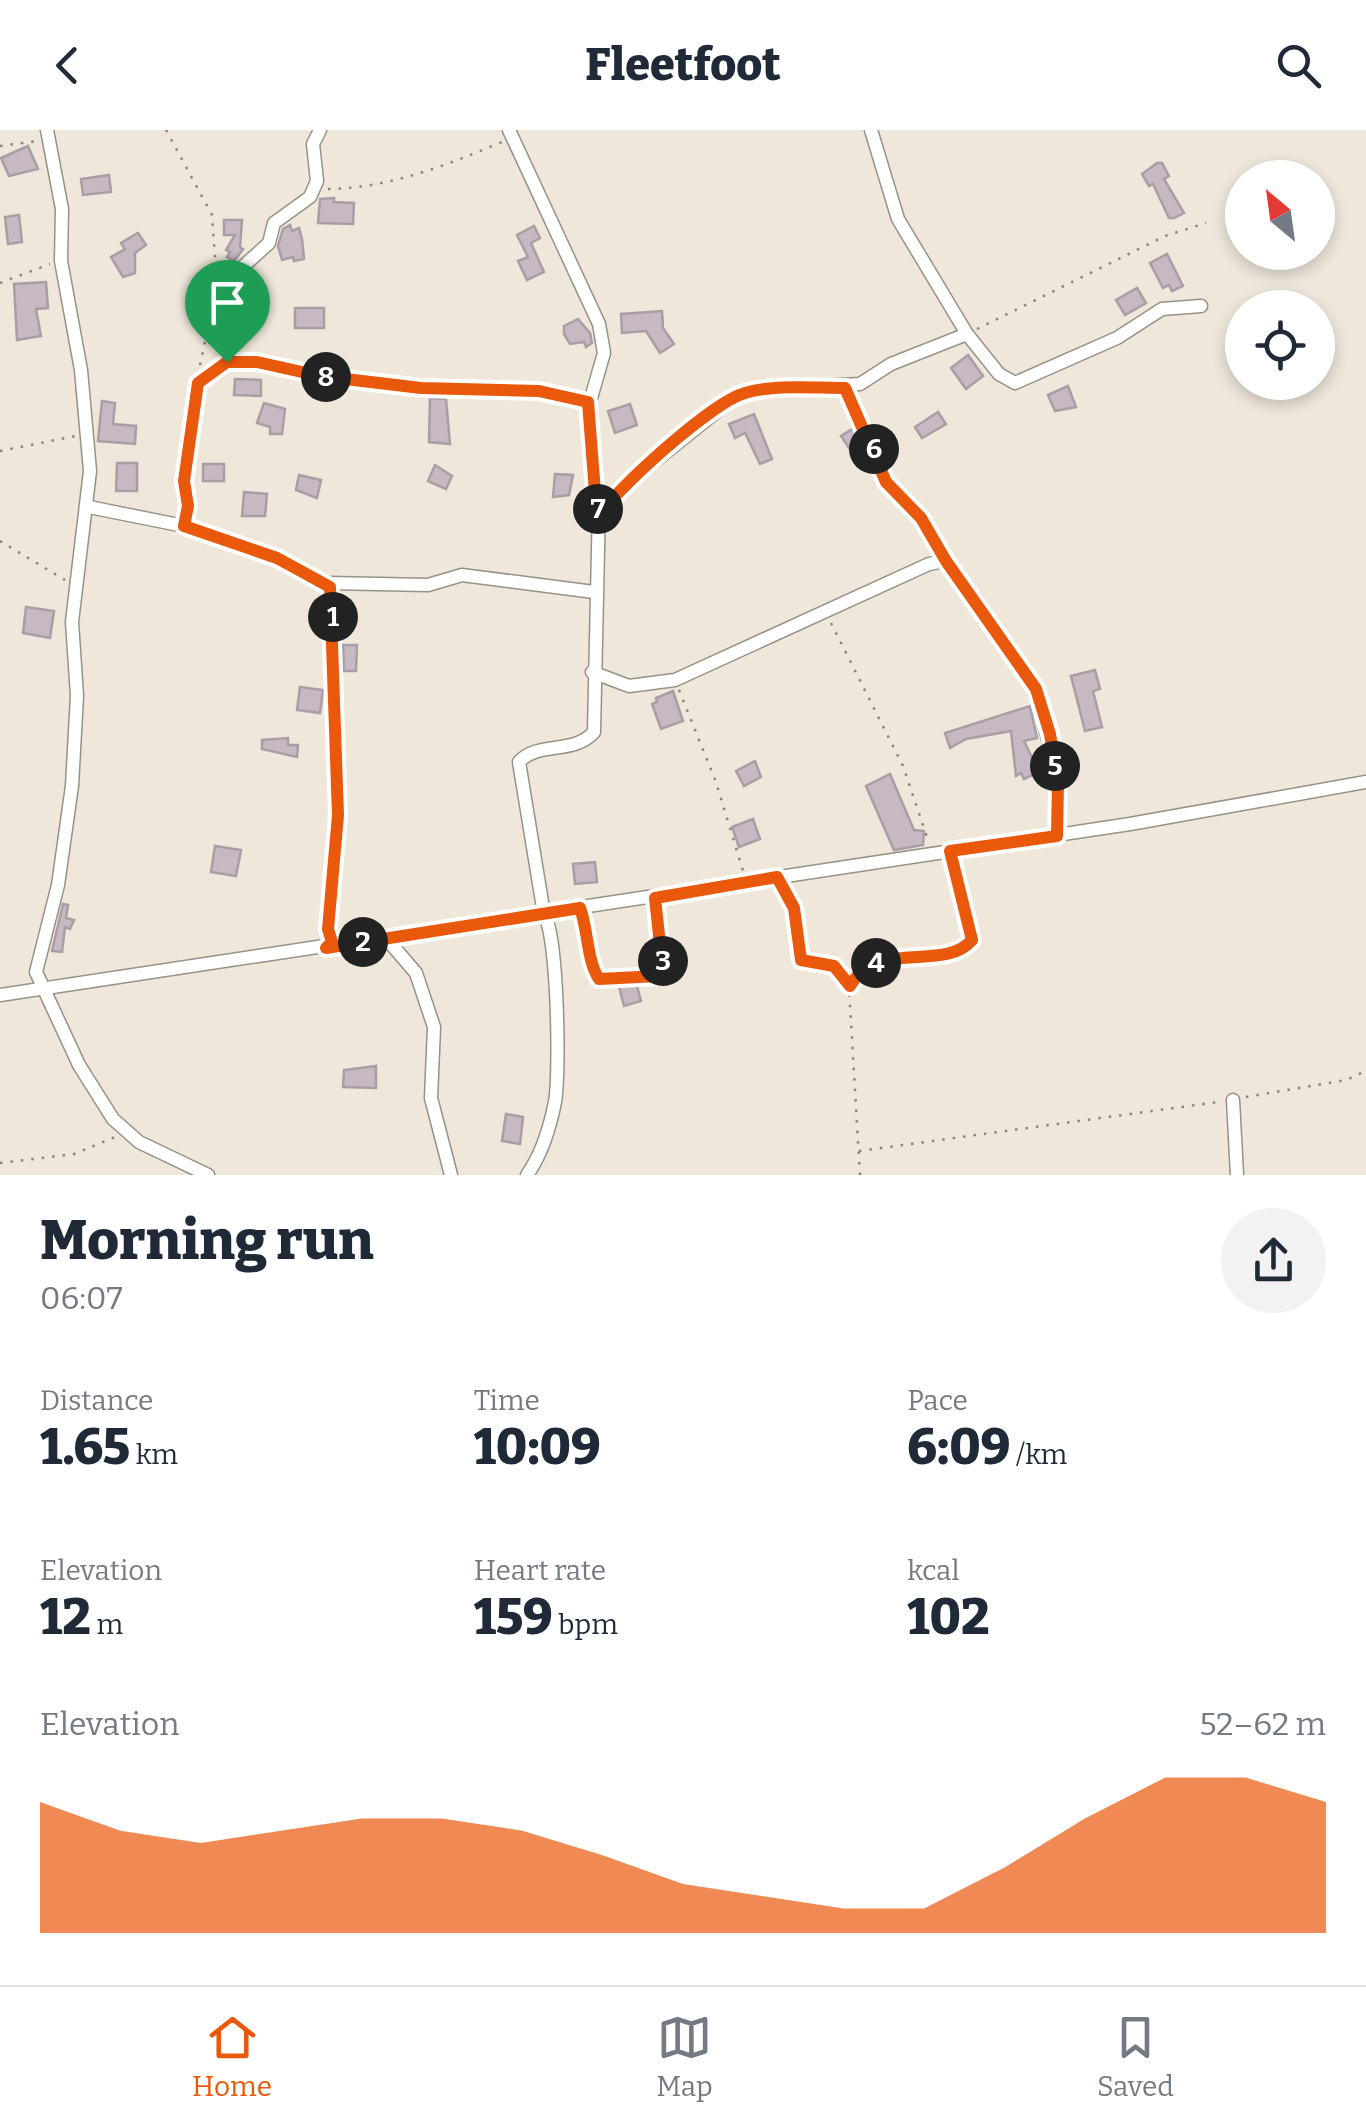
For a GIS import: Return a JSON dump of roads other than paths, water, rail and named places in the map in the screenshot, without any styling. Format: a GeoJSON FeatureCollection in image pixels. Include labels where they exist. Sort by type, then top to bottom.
{"type":"FeatureCollection","features":[{"type":"Feature","properties":{"kind":"street"},"geometry":{"type":"LineString","coordinates":[[216,290],[255,258],[269,242],[274,223],[302,205],[312,190],[316,181],[313,144],[320,130]]}},
{"type":"Feature","properties":{"kind":"street"},"geometry":{"type":"LineString","coordinates":[[871,130],[898,219],[967,334],[1005,380],[1015,383],[1117,338],[1162,309],[1201,306]]}},
{"type":"Feature","properties":{"kind":"street"},"geometry":{"type":"LineString","coordinates":[[511,134],[599,324],[604,352],[588,402],[597,518],[594,732],[580,744],[530,753],[519,762],[544,914],[551,925],[554,966],[556,1093],[546,1138],[527,1175]]}},
{"type":"Feature","properties":{"kind":"street"},"geometry":{"type":"LineString","coordinates":[[48,135],[62,209],[61,261],[88,433],[89,507],[74,586],[76,747],[58,885],[36,959],[42,990],[96,1095],[125,1132],[208,1175]]}},
{"type":"Feature","properties":{"kind":"street"},"geometry":{"type":"LineString","coordinates":[[597,518],[619,490],[735,396],[768,389],[845,388],[967,334]]}},
{"type":"Feature","properties":{"kind":"street"},"geometry":{"type":"LineString","coordinates":[[198,383],[227,362],[257,362],[320,376],[433,388],[539,391],[588,402]]}},
{"type":"Feature","properties":{"kind":"street"},"geometry":{"type":"LineString","coordinates":[[89,507],[184,526],[277,558],[328,583],[428,585],[462,575],[594,592]]}},
{"type":"Feature","properties":{"kind":"street"},"geometry":{"type":"LineString","coordinates":[[592,672],[630,686],[674,680],[929,564],[946,561],[1036,689],[1050,734],[1058,782],[1057,836]]}},
{"type":"Feature","properties":{"kind":"street"},"geometry":{"type":"LineString","coordinates":[[326,948],[332,942],[328,929],[338,815],[333,599],[328,583]]}},
{"type":"Feature","properties":{"kind":"street"},"geometry":{"type":"LineString","coordinates":[[0,995],[1057,836],[1366,782]]}},
{"type":"Feature","properties":{"kind":"street"},"geometry":{"type":"LineString","coordinates":[[386,938],[416,972],[434,1027],[432,1098],[451,1175]]}},
{"type":"Feature","properties":{"kind":"street"},"geometry":{"type":"LineString","coordinates":[[1233,1100],[1237,1175]]}}]}
